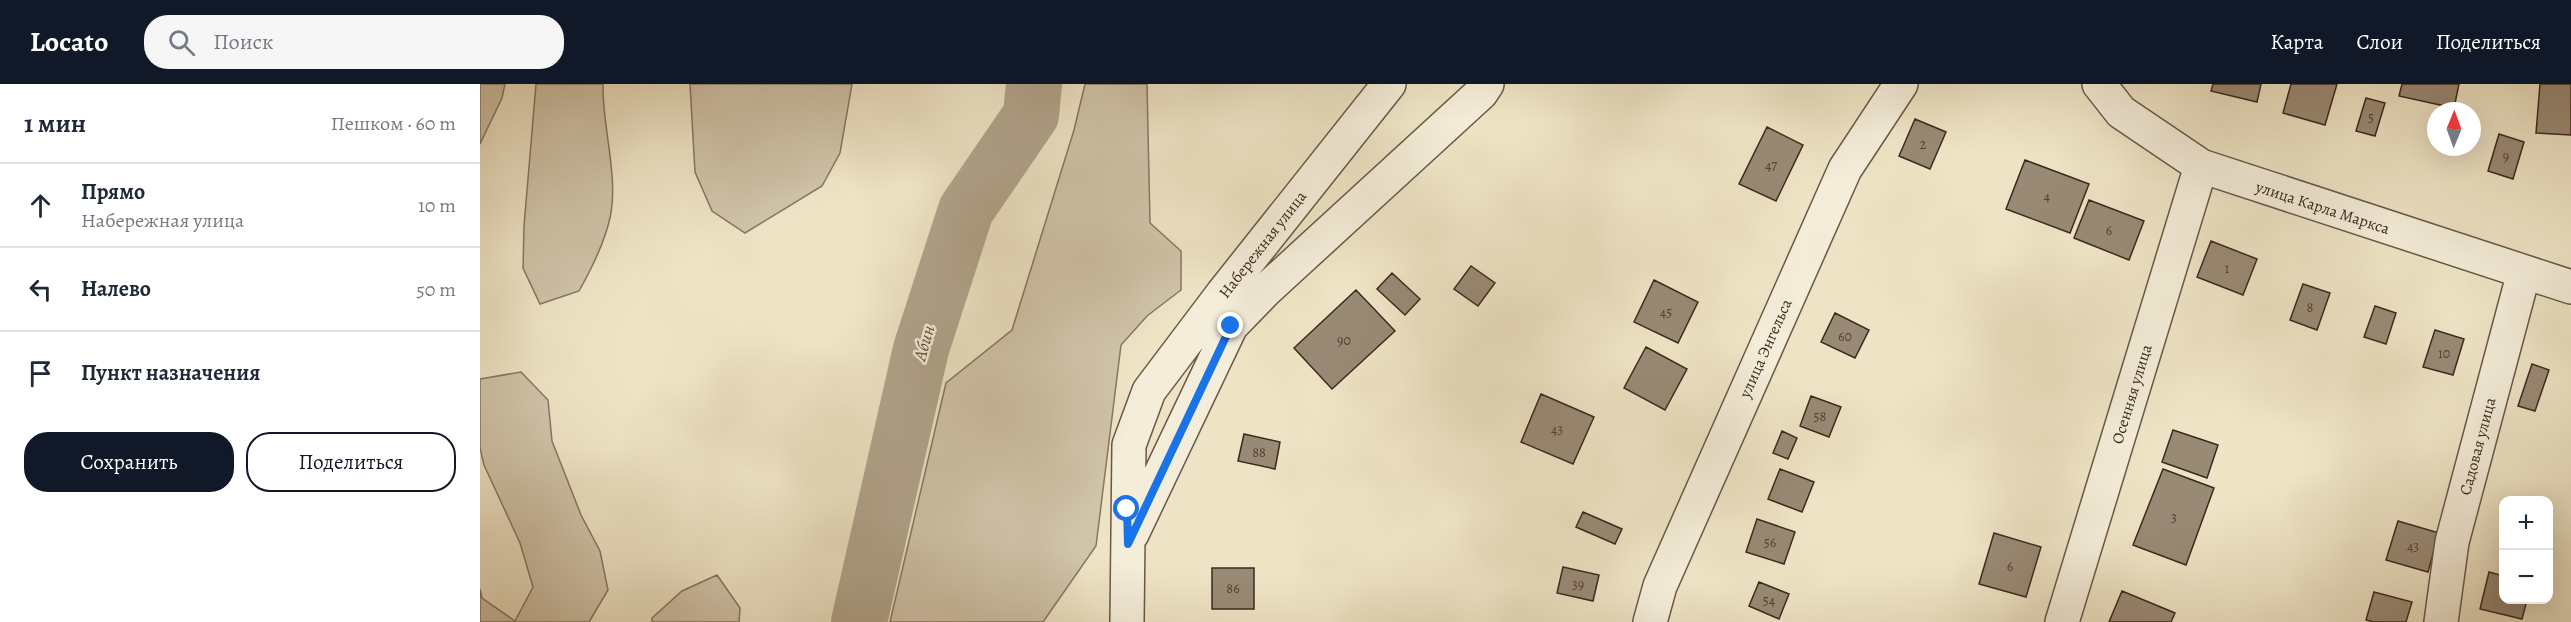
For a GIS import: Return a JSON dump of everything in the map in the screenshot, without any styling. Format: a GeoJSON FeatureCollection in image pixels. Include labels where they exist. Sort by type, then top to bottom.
{"type":"FeatureCollection","features":[{"type":"Feature","properties":{"kind":"street","name":"Набережная улица"},"geometry":{"type":"LineString","coordinates":[[1127,622],[1128,445],[1149,391],[1223,293],[1389,84]]}},
{"type":"Feature","properties":{"kind":"street"},"geometry":{"type":"LineString","coordinates":[[1128,544],[1231,326],[1266,290],[1481,93],[1487,84]]}},
{"type":"Feature","properties":{"kind":"street","name":"улица Энгельса"},"geometry":{"type":"LineString","coordinates":[[1650,622],[1660,586],[1845,169],[1901,84]]}},
{"type":"Feature","properties":{"kind":"street","name":"улица Карла Маркса"},"geometry":{"type":"LineString","coordinates":[[2099,84],[2121,112],[2201,166],[2571,288]]}},
{"type":"Feature","properties":{"kind":"street","name":"Осенняя улица"},"geometry":{"type":"LineString","coordinates":[[2062,622],[2201,166]]}},
{"type":"Feature","properties":{"kind":"street","name":"Садовая улица"},"geometry":{"type":"LineString","coordinates":[[2441,622],[2452,542],[2524,273]]}},
{"type":"Feature","properties":{"kind":"shaded area"},"geometry":{"type":"Polygon","coordinates":[[[480,84],[505,84],[502,98],[480,144],[480,84]]]}},
{"type":"Feature","properties":{"kind":"shaded area"},"geometry":{"type":"Polygon","coordinates":[[[536,84],[603,84],[613,185],[607,228],[597,256],[579,291],[540,304],[523,268],[524,226],[536,84]]]}},
{"type":"Feature","properties":{"kind":"shaded area"},"geometry":{"type":"Polygon","coordinates":[[[690,84],[852,84],[840,153],[822,186],[745,233],[712,211],[695,172],[690,84]]]}},
{"type":"Feature","properties":{"kind":"shaded area"},"geometry":{"type":"Polygon","coordinates":[[[1085,84],[1147,84],[1150,223],[1181,251],[1181,290],[1147,316],[1121,345],[1096,546],[1043,622],[890,622],[946,383],[1012,330],[1074,130],[1085,84]]]}},
{"type":"Feature","properties":{"kind":"shaded area"},"geometry":{"type":"Polygon","coordinates":[[[521,372],[548,400],[552,441],[581,515],[600,551],[608,590],[589,622],[480,622],[480,589],[482,598],[515,621],[533,587],[520,543],[484,465],[480,448],[480,379],[521,372]]]}},
{"type":"Feature","properties":{"kind":"shaded area"},"geometry":{"type":"Polygon","coordinates":[[[717,575],[740,608],[739,622],[652,622],[652,618],[682,591],[717,575]]]}},
{"type":"Feature","properties":{"kind":"building"},"geometry":{"type":"Polygon","coordinates":[[[2213,84],[2261,84],[2257,102],[2211,91],[2213,84]]]}},
{"type":"Feature","properties":{"kind":"building"},"geometry":{"type":"Polygon","coordinates":[[[2291,84],[2337,84],[2325,125],[2283,113],[2291,84]]]}},
{"type":"Feature","properties":{"kind":"building"},"geometry":{"type":"Polygon","coordinates":[[[2402,84],[2459,84],[2455,102],[2427,102],[2399,96],[2402,84]]]}},
{"type":"Feature","properties":{"kind":"building"},"geometry":{"type":"Polygon","coordinates":[[[2540,84],[2571,84],[2571,135],[2536,133],[2540,84]]]}},
{"type":"Feature","properties":{"kind":"building"},"geometry":{"type":"Polygon","coordinates":[[[2366,98],[2385,103],[2375,136],[2356,131],[2366,98]]]}},
{"type":"Feature","properties":{"kind":"building"},"geometry":{"type":"Polygon","coordinates":[[[1915,119],[1946,132],[1930,169],[1899,156],[1915,119]]]}},
{"type":"Feature","properties":{"kind":"building"},"geometry":{"type":"Polygon","coordinates":[[[1767,127],[1803,145],[1776,201],[1739,184],[1767,127]]]}},
{"type":"Feature","properties":{"kind":"building"},"geometry":{"type":"Polygon","coordinates":[[[2499,134],[2524,142],[2513,179],[2488,171],[2499,134]]]}},
{"type":"Feature","properties":{"kind":"building"},"geometry":{"type":"Polygon","coordinates":[[[2025,160],[2089,184],[2070,233],[2006,209],[2025,160]]]}},
{"type":"Feature","properties":{"kind":"building"},"geometry":{"type":"Polygon","coordinates":[[[2089,200],[2144,221],[2129,260],[2074,238],[2089,200]]]}},
{"type":"Feature","properties":{"kind":"building"},"geometry":{"type":"Polygon","coordinates":[[[2211,241],[2257,259],[2243,295],[2197,277],[2211,241]]]}},
{"type":"Feature","properties":{"kind":"building"},"geometry":{"type":"Polygon","coordinates":[[[1471,266],[1495,283],[1478,306],[1454,289],[1471,266]]]}},
{"type":"Feature","properties":{"kind":"building"},"geometry":{"type":"Polygon","coordinates":[[[1392,273],[1420,299],[1405,315],[1377,289],[1392,273]]]}},
{"type":"Feature","properties":{"kind":"building"},"geometry":{"type":"Polygon","coordinates":[[[1654,280],[1698,302],[1678,343],[1634,322],[1654,280]]]}},
{"type":"Feature","properties":{"kind":"building"},"geometry":{"type":"Polygon","coordinates":[[[2303,284],[2330,293],[2317,330],[2290,320],[2303,284]]]}},
{"type":"Feature","properties":{"kind":"building"},"geometry":{"type":"Polygon","coordinates":[[[1356,290],[1395,331],[1332,389],[1294,348],[1356,290]]]}},
{"type":"Feature","properties":{"kind":"building"},"geometry":{"type":"Polygon","coordinates":[[[2375,306],[2396,313],[2386,344],[2364,337],[2375,306]]]}},
{"type":"Feature","properties":{"kind":"building"},"geometry":{"type":"Polygon","coordinates":[[[1835,313],[1869,330],[1855,358],[1821,342],[1835,313]]]}},
{"type":"Feature","properties":{"kind":"building"},"geometry":{"type":"Polygon","coordinates":[[[2435,330],[2464,339],[2453,375],[2423,367],[2435,330]]]}},
{"type":"Feature","properties":{"kind":"building"},"geometry":{"type":"Polygon","coordinates":[[[1646,347],[1687,369],[1665,410],[1624,388],[1646,347]]]}},
{"type":"Feature","properties":{"kind":"building"},"geometry":{"type":"Polygon","coordinates":[[[2532,364],[2549,370],[2535,411],[2518,406],[2532,364]]]}},
{"type":"Feature","properties":{"kind":"building"},"geometry":{"type":"Polygon","coordinates":[[[1541,394],[1594,417],[1573,464],[1521,442],[1541,394]]]}},
{"type":"Feature","properties":{"kind":"building"},"geometry":{"type":"Polygon","coordinates":[[[1811,396],[1841,407],[1829,437],[1800,426],[1811,396]]]}},
{"type":"Feature","properties":{"kind":"building"},"geometry":{"type":"Polygon","coordinates":[[[2173,430],[2218,445],[2207,478],[2162,462],[2173,430]]]}},
{"type":"Feature","properties":{"kind":"building"},"geometry":{"type":"Polygon","coordinates":[[[1782,431],[1797,438],[1788,459],[1773,453],[1782,431]]]}},
{"type":"Feature","properties":{"kind":"building"},"geometry":{"type":"Polygon","coordinates":[[[1244,434],[1280,442],[1275,469],[1238,461],[1244,434]]]}},
{"type":"Feature","properties":{"kind":"building"},"geometry":{"type":"Polygon","coordinates":[[[1780,469],[1814,482],[1802,512],[1768,499],[1780,469]]]}},
{"type":"Feature","properties":{"kind":"building"},"geometry":{"type":"Polygon","coordinates":[[[2163,469],[2214,488],[2186,565],[2133,545],[2163,469]]]}},
{"type":"Feature","properties":{"kind":"building"},"geometry":{"type":"Polygon","coordinates":[[[1583,512],[1622,529],[1615,544],[1576,527],[1583,512]]]}},
{"type":"Feature","properties":{"kind":"building"},"geometry":{"type":"Polygon","coordinates":[[[1757,519],[1795,532],[1784,564],[1746,552],[1757,519]]]}},
{"type":"Feature","properties":{"kind":"building"},"geometry":{"type":"Polygon","coordinates":[[[2398,521],[2439,533],[2428,572],[2386,560],[2398,521]]]}},
{"type":"Feature","properties":{"kind":"building"},"geometry":{"type":"Polygon","coordinates":[[[1994,533],[2041,547],[2026,597],[1979,584],[1994,533]]]}},
{"type":"Feature","properties":{"kind":"building"},"geometry":{"type":"Polygon","coordinates":[[[1563,567],[1599,575],[1593,601],[1557,593],[1563,567]]]}},
{"type":"Feature","properties":{"kind":"building"},"geometry":{"type":"Polygon","coordinates":[[[1212,568],[1254,568],[1254,609],[1212,609],[1212,568]]]}},
{"type":"Feature","properties":{"kind":"building"},"geometry":{"type":"Polygon","coordinates":[[[2489,572],[2499,575],[2499,604],[2526,604],[2522,619],[2480,609],[2489,572]]]}},
{"type":"Feature","properties":{"kind":"building"},"geometry":{"type":"Polygon","coordinates":[[[1759,582],[1789,594],[1779,619],[1749,606],[1759,582]]]}},
{"type":"Feature","properties":{"kind":"building"},"geometry":{"type":"Polygon","coordinates":[[[2122,591],[2175,613],[2171,622],[2109,622],[2122,591]]]}},
{"type":"Feature","properties":{"kind":"building"},"geometry":{"type":"Polygon","coordinates":[[[2374,592],[2412,602],[2406,622],[2366,620],[2374,592]]]}},
{"type":"Feature","properties":{"kind":"waterway","name":"Абин"},"geometry":{"type":"LineString","coordinates":[[859,622],[921,349],[966,210],[1031,115],[1034,84]]}},
{"type":"Feature","properties":{"kind":"route"},"geometry":{"type":"LineString","coordinates":[[1127,509],[1128,544],[1231,326]]}}]}
